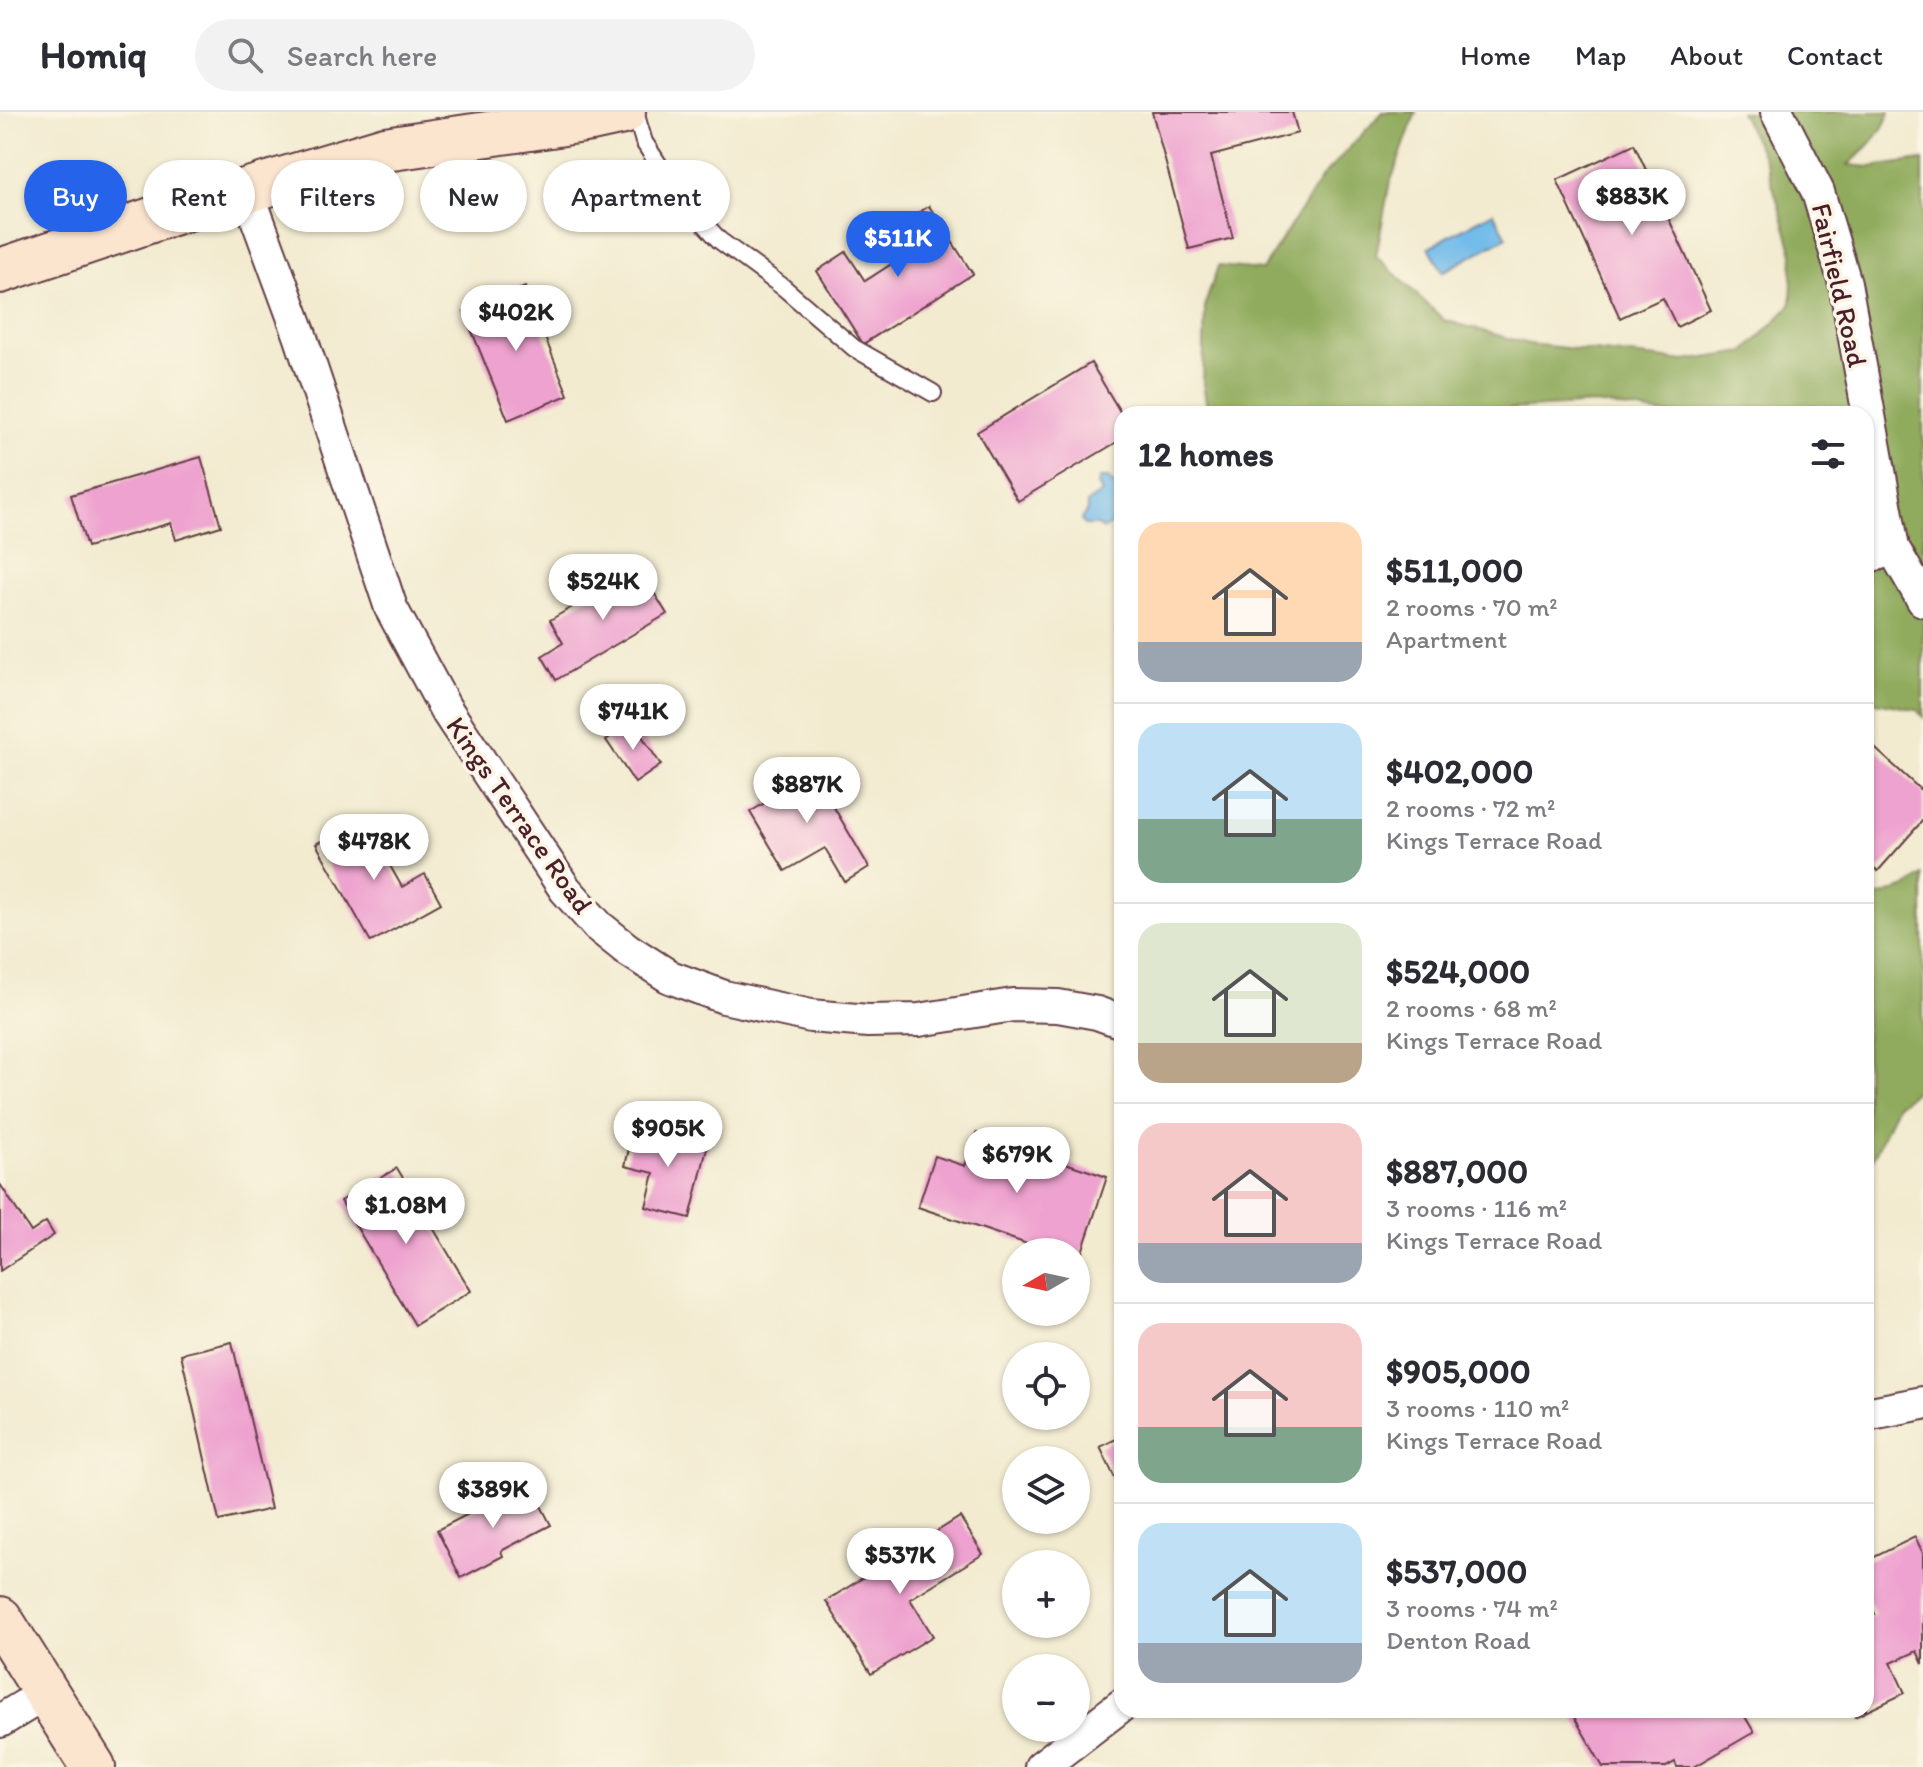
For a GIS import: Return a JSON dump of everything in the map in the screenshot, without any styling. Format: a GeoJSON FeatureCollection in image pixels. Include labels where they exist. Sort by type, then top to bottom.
{"type":"FeatureCollection","features":[{"type":"Feature","properties":{"kind":"main road"},"geometry":{"type":"LineString","coordinates":[[255,189],[385,149],[623,112]]}},
{"type":"Feature","properties":{"kind":"main road"},"geometry":{"type":"LineString","coordinates":[[0,271],[143,223]]}},
{"type":"Feature","properties":{"kind":"main road"},"geometry":{"type":"LineString","coordinates":[[0,1619],[93,1767]]}},
{"type":"Feature","properties":{"kind":"street","name":"Fairfield Road"},"geometry":{"type":"LineString","coordinates":[[1777,112],[1818,192],[1845,283],[1860,406]]}},
{"type":"Feature","properties":{"kind":"street","name":"Kings Terrace Road"},"geometry":{"type":"LineString","coordinates":[[255,213],[300,335],[391,608],[445,708],[565,889],[598,926],[670,977],[724,997],[811,1016],[868,1021],[919,1020],[1028,1005],[1058,1006],[1114,1019]]}},
{"type":"Feature","properties":{"kind":"street","name":"Fairfield Road"},"geometry":{"type":"LineString","coordinates":[[1874,513],[1879,553],[1923,600]]}},
{"type":"Feature","properties":{"kind":"street"},"geometry":{"type":"LineString","coordinates":[[1874,1412],[1923,1403]]}},
{"type":"Feature","properties":{"kind":"street"},"geometry":{"type":"LineString","coordinates":[[0,1721],[46,1693]]}},
{"type":"Feature","properties":{"kind":"street"},"geometry":{"type":"LineString","coordinates":[[1041,1767],[1114,1711]]}},
{"type":"Feature","properties":{"kind":"lane"},"geometry":{"type":"LineString","coordinates":[[635,112],[644,142],[667,178],[719,240],[783,287],[854,348],[933,393]]}},
{"type":"Feature","properties":{"kind":"green space"},"geometry":{"type":"Polygon","coordinates":[[[1383,112],[1416,112],[1389,186],[1376,256],[1444,320],[1529,344],[1685,361],[1745,352],[1791,305],[1793,254],[1766,162],[1740,112],[1890,112],[1878,135],[1848,165],[1871,167],[1923,160],[1923,717],[1917,710],[1874,702],[1874,406],[1207,406],[1203,384],[1205,305],[1218,266],[1262,270],[1322,177],[1383,112]]]}},
{"type":"Feature","properties":{"kind":"green space"},"geometry":{"type":"Polygon","coordinates":[[[1923,875],[1923,1085],[1896,1106],[1874,1157],[1874,897],[1907,887],[1923,875]]]}},
{"type":"Feature","properties":{"kind":"water"},"geometry":{"type":"Polygon","coordinates":[[[1493,212],[1507,237],[1443,272],[1429,247],[1493,212]]]}},
{"type":"Feature","properties":{"kind":"water"},"geometry":{"type":"Polygon","coordinates":[[[1100,478],[1108,478],[1114,485],[1114,522],[1103,530],[1097,525],[1085,525],[1081,520],[1087,503],[1102,493],[1098,484],[1100,478]]]}},
{"type":"Feature","properties":{"kind":"building"},"geometry":{"type":"Polygon","coordinates":[[[1152,112],[1292,112],[1298,133],[1211,156],[1233,238],[1189,249],[1152,112]]]}},
{"type":"Feature","properties":{"kind":"building"},"geometry":{"type":"Polygon","coordinates":[[[1634,144],[1711,310],[1677,327],[1663,298],[1620,318],[1557,180],[1634,144]]]}},
{"type":"Feature","properties":{"kind":"building"},"geometry":{"type":"Polygon","coordinates":[[[929,206],[973,274],[863,344],[817,271],[846,252],[865,281],[913,250],[899,226],[929,206]]]}},
{"type":"Feature","properties":{"kind":"building"},"geometry":{"type":"Polygon","coordinates":[[[525,287],[568,395],[508,420],[464,312],[525,287]]]}},
{"type":"Feature","properties":{"kind":"building"},"geometry":{"type":"Polygon","coordinates":[[[1091,363],[1117,406],[1114,406],[1114,444],[1018,501],[977,432],[1091,363]]]}},
{"type":"Feature","properties":{"kind":"building"},"geometry":{"type":"Polygon","coordinates":[[[201,457],[221,526],[176,540],[171,523],[87,547],[71,495],[201,457]]]}},
{"type":"Feature","properties":{"kind":"building"},"geometry":{"type":"Polygon","coordinates":[[[639,568],[667,614],[556,680],[542,656],[563,643],[550,620],[639,568]]]}},
{"type":"Feature","properties":{"kind":"building"},"geometry":{"type":"Polygon","coordinates":[[[632,721],[661,765],[635,783],[606,740],[632,721]]]}},
{"type":"Feature","properties":{"kind":"building"},"geometry":{"type":"Polygon","coordinates":[[[1874,747],[1923,792],[1923,820],[1878,871],[1874,868],[1874,747]]]}},
{"type":"Feature","properties":{"kind":"building"},"geometry":{"type":"Polygon","coordinates":[[[809,765],[869,867],[845,882],[825,848],[785,871],[750,812],[776,796],[771,787],[809,765]]]}},
{"type":"Feature","properties":{"kind":"building"},"geometry":{"type":"Polygon","coordinates":[[[363,818],[402,887],[425,874],[441,903],[371,942],[316,844],[363,818]]]}},
{"type":"Feature","properties":{"kind":"building"},"geometry":{"type":"Polygon","coordinates":[[[634,1127],[708,1144],[690,1218],[646,1207],[654,1173],[625,1166],[634,1127]]]}},
{"type":"Feature","properties":{"kind":"building"},"geometry":{"type":"Polygon","coordinates":[[[976,1133],[1107,1177],[1087,1238],[1010,1238],[918,1207],[935,1156],[965,1166],[976,1133]]]}},
{"type":"Feature","properties":{"kind":"building"},"geometry":{"type":"Polygon","coordinates":[[[397,1168],[471,1291],[415,1325],[341,1201],[397,1168]]]}},
{"type":"Feature","properties":{"kind":"building"},"geometry":{"type":"Polygon","coordinates":[[[0,1184],[31,1232],[46,1222],[54,1235],[0,1271],[0,1184]]]}},
{"type":"Feature","properties":{"kind":"building"},"geometry":{"type":"Polygon","coordinates":[[[232,1342],[271,1509],[219,1521],[181,1354],[232,1342]]]}},
{"type":"Feature","properties":{"kind":"building"},"geometry":{"type":"Polygon","coordinates":[[[1114,1440],[1114,1476],[1100,1447],[1114,1440]]]}},
{"type":"Feature","properties":{"kind":"building"},"geometry":{"type":"Polygon","coordinates":[[[529,1483],[551,1525],[501,1551],[503,1556],[461,1578],[437,1530],[529,1483]]]}},
{"type":"Feature","properties":{"kind":"building"},"geometry":{"type":"Polygon","coordinates":[[[960,1517],[983,1554],[910,1599],[933,1636],[871,1674],[826,1601],[960,1517]]]}},
{"type":"Feature","properties":{"kind":"building"},"geometry":{"type":"Polygon","coordinates":[[[1915,1537],[1923,1553],[1923,1664],[1917,1651],[1891,1663],[1905,1693],[1874,1708],[1875,1614],[1874,1557],[1915,1537]]]}},
{"type":"Feature","properties":{"kind":"building"},"geometry":{"type":"Polygon","coordinates":[[[1575,1718],[1746,1718],[1754,1732],[1694,1767],[1677,1767],[1675,1762],[1666,1767],[1603,1767],[1575,1718]]]}}]}
